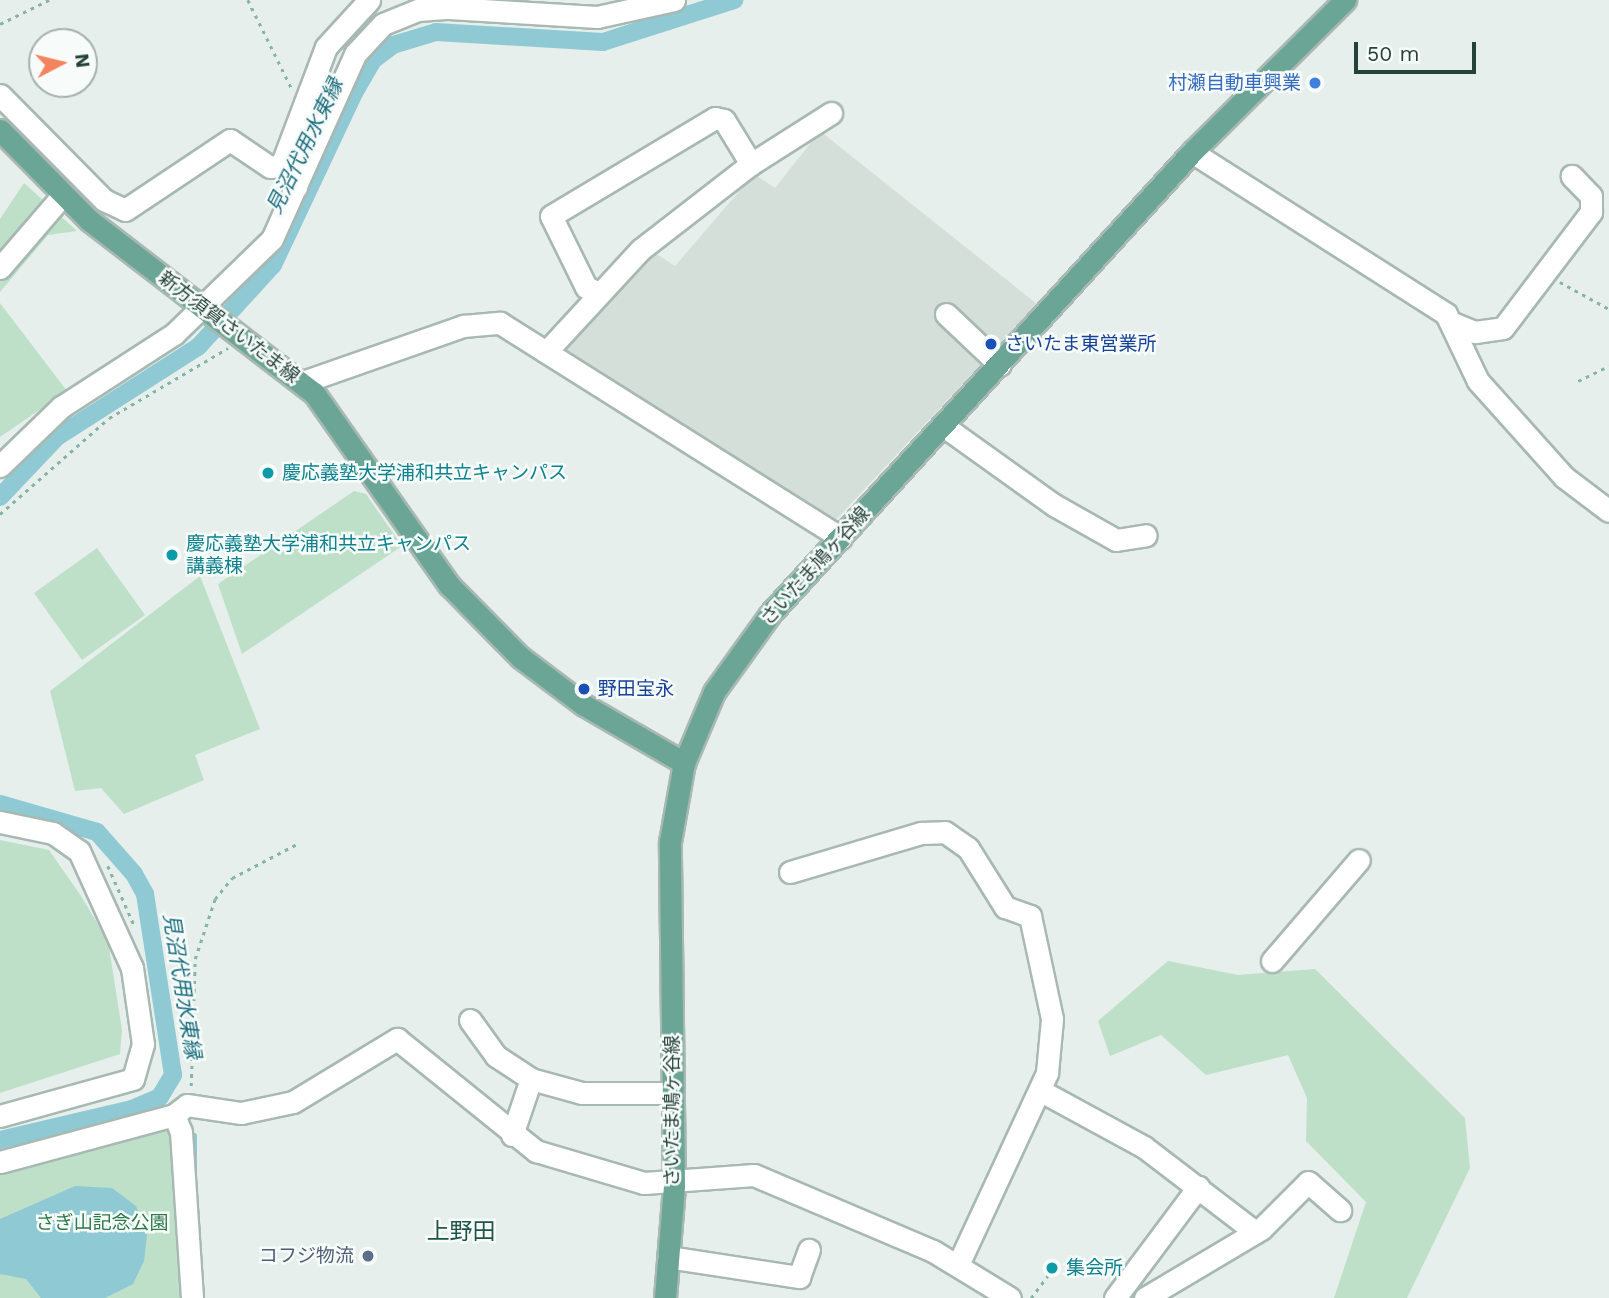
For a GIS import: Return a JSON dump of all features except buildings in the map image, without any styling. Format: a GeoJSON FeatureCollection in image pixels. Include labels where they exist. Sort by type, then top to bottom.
{"type":"FeatureCollection","features":[{"type":"Feature","properties":{"kind":"main road","name":"さいたま鳩ヶ谷線"},"geometry":{"type":"LineString","coordinates":[[665,1298],[674,1185],[670,842],[684,763],[734,660],[841,538],[945,427],[1192,152],[1345,0]]}},
{"type":"Feature","properties":{"kind":"main road","name":"新方須賀さいたま線"},"geometry":{"type":"LineString","coordinates":[[0,130],[62,196],[303,382],[421,548],[485,625],[562,690],[684,763]]}},
{"type":"Feature","properties":{"kind":"street"},"geometry":{"type":"LineString","coordinates":[[281,166],[303,99],[326,47],[369,0]]}},
{"type":"Feature","properties":{"kind":"street"},"geometry":{"type":"LineString","coordinates":[[0,466],[61,407],[153,350],[208,307],[272,239],[355,54],[398,16],[449,8],[597,17],[674,0]]}},
{"type":"Feature","properties":{"kind":"street"},"geometry":{"type":"LineString","coordinates":[[0,94],[104,200],[125,210],[230,141],[270,167],[281,166]]}},
{"type":"Feature","properties":{"kind":"street"},"geometry":{"type":"LineString","coordinates":[[546,352],[597,292],[640,250],[751,164],[831,113]]}},
{"type":"Feature","properties":{"kind":"street"},"geometry":{"type":"LineString","coordinates":[[597,292],[586,286],[551,216],[715,118],[724,120],[751,164]]}},
{"type":"Feature","properties":{"kind":"street"},"geometry":{"type":"LineString","coordinates":[[1192,152],[1450,322],[1475,332],[1503,328],[1591,212],[1591,196],[1572,176]]}},
{"type":"Feature","properties":{"kind":"street"},"geometry":{"type":"LineString","coordinates":[[281,166],[296,187]]}},
{"type":"Feature","properties":{"kind":"street"},"geometry":{"type":"LineString","coordinates":[[0,268],[62,196]]}},
{"type":"Feature","properties":{"kind":"street"},"geometry":{"type":"LineString","coordinates":[[946,314],[1000,365]]}},
{"type":"Feature","properties":{"kind":"street"},"geometry":{"type":"LineString","coordinates":[[303,382],[482,321],[500,323],[841,538]]}},
{"type":"Feature","properties":{"kind":"street"},"geometry":{"type":"LineString","coordinates":[[1450,322],[1478,381],[1564,477],[1609,511]]}},
{"type":"Feature","properties":{"kind":"street"},"geometry":{"type":"LineString","coordinates":[[945,427],[1054,505],[1116,540],[1146,536]]}},
{"type":"Feature","properties":{"kind":"street"},"geometry":{"type":"LineString","coordinates":[[0,822],[53,833],[79,851],[132,968],[143,1044],[133,1079],[0,1116]]}},
{"type":"Feature","properties":{"kind":"street"},"geometry":{"type":"LineString","coordinates":[[790,872],[920,833],[946,831],[959,838],[993,895],[1030,916],[1052,1019],[1043,1092],[959,1264]]}},
{"type":"Feature","properties":{"kind":"street"},"geometry":{"type":"LineString","coordinates":[[1272,961],[1359,860]]}},
{"type":"Feature","properties":{"kind":"street"},"geometry":{"type":"LineString","coordinates":[[470,1020],[496,1056],[531,1079],[582,1093],[673,1093]]}},
{"type":"Feature","properties":{"kind":"street"},"geometry":{"type":"LineString","coordinates":[[0,1162],[181,1110],[217,1113],[263,1112],[293,1102],[397,1039],[512,1135],[574,1165],[674,1185],[754,1175],[959,1264],[1010,1298]]}},
{"type":"Feature","properties":{"kind":"street"},"geometry":{"type":"LineString","coordinates":[[512,1135],[531,1079]]}},
{"type":"Feature","properties":{"kind":"street"},"geometry":{"type":"LineString","coordinates":[[1043,1092],[1115,1129],[1198,1187],[1255,1232]]}},
{"type":"Feature","properties":{"kind":"street"},"geometry":{"type":"LineString","coordinates":[[181,1110],[192,1298]]}},
{"type":"Feature","properties":{"kind":"street"},"geometry":{"type":"LineString","coordinates":[[1145,1298],[1255,1232],[1308,1182],[1340,1210]]}},
{"type":"Feature","properties":{"kind":"street"},"geometry":{"type":"LineString","coordinates":[[1115,1298],[1198,1187]]}},
{"type":"Feature","properties":{"kind":"street"},"geometry":{"type":"LineString","coordinates":[[668,1257],[799,1277],[809,1250]]}},
{"type":"Feature","properties":{"kind":"path"},"geometry":{"type":"LineString","coordinates":[[0,24],[49,0]]}},
{"type":"Feature","properties":{"kind":"path"},"geometry":{"type":"LineString","coordinates":[[248,0],[289,85],[303,99]]}},
{"type":"Feature","properties":{"kind":"path"},"geometry":{"type":"LineString","coordinates":[[1544,275],[1609,309]]}},
{"type":"Feature","properties":{"kind":"path"},"geometry":{"type":"LineString","coordinates":[[0,514],[109,418],[186,378],[239,335]]}},
{"type":"Feature","properties":{"kind":"path"},"geometry":{"type":"LineString","coordinates":[[1578,381],[1609,366]]}},
{"type":"Feature","properties":{"kind":"path"},"geometry":{"type":"LineString","coordinates":[[181,1110],[195,959],[215,899],[232,878],[297,844]]}},
{"type":"Feature","properties":{"kind":"path"},"geometry":{"type":"LineString","coordinates":[[103,861],[124,891],[138,939]]}},
{"type":"Feature","properties":{"kind":"path"},"geometry":{"type":"LineString","coordinates":[[1031,1298],[1049,1274]]}},
{"type":"Feature","properties":{"kind":"shaded area"},"geometry":{"type":"Polygon","coordinates":[[[820,131],[1037,304],[833,523],[565,352],[565,343],[652,251],[675,266],[754,174],[775,188],[820,131]]]}},
{"type":"Feature","properties":{"kind":"green space"},"geometry":{"type":"Polygon","coordinates":[[[24,183],[77,231],[48,235],[0,292],[0,219],[24,183]]]}},
{"type":"Feature","properties":{"kind":"green space"},"geometry":{"type":"Polygon","coordinates":[[[0,303],[67,391],[0,437],[0,303]]]}},
{"type":"Feature","properties":{"kind":"green space"},"geometry":{"type":"Polygon","coordinates":[[[354,491],[366,494],[402,546],[242,654],[218,584],[354,491]]]}},
{"type":"Feature","properties":{"kind":"green space"},"geometry":{"type":"Polygon","coordinates":[[[97,548],[145,615],[82,660],[34,593],[97,548]]]}},
{"type":"Feature","properties":{"kind":"green space"},"geometry":{"type":"Polygon","coordinates":[[[200,576],[260,729],[195,755],[204,780],[124,814],[101,788],[75,791],[50,691],[200,576]]]}},
{"type":"Feature","properties":{"kind":"green space"},"geometry":{"type":"Polygon","coordinates":[[[0,840],[49,850],[81,896],[108,941],[122,1030],[120,1054],[0,1093],[0,840]]]}},
{"type":"Feature","properties":{"kind":"green space"},"geometry":{"type":"Polygon","coordinates":[[[1168,961],[1238,975],[1315,969],[1465,1118],[1470,1168],[1407,1298],[1334,1298],[1366,1202],[1306,1141],[1307,1098],[1288,1055],[1206,1075],[1161,1035],[1110,1056],[1098,1021],[1168,961]]]}},
{"type":"Feature","properties":{"kind":"green space","name":"さぎ山記念公園"},"geometry":{"type":"Polygon","coordinates":[[[163,1128],[175,1137],[184,1298],[0,1298],[0,1175],[163,1128]]]}},
{"type":"Feature","properties":{"kind":"water"},"geometry":{"type":"Polygon","coordinates":[[[75,1186],[112,1188],[136,1206],[147,1235],[144,1261],[133,1284],[105,1298],[41,1298],[26,1279],[0,1274],[0,1219],[75,1186]]]}},
{"type":"Feature","properties":{"kind":"waterway","name":"見沼代用水東縁"},"geometry":{"type":"LineString","coordinates":[[0,497],[57,437],[198,347],[273,265],[354,93],[373,60],[393,45],[436,32],[603,42],[734,0]]}},
{"type":"Feature","properties":{"kind":"waterway","name":"見沼代用水東縁"},"geometry":{"type":"LineString","coordinates":[[0,804],[97,832],[134,874],[145,894],[173,1075],[160,1097],[132,1109],[0,1140]]}},
{"type":"Feature","properties":{"kind":"waterway"},"geometry":{"type":"LineString","coordinates":[[194,1135],[194,1167]]}},
{"type":"Feature","properties":{"kind":"place","name":"村瀬自動車興業"},"geometry":{"type":"Point","coordinates":[1315,83]}},
{"type":"Feature","properties":{"kind":"place","name":"さいたま東営業所"},"geometry":{"type":"Point","coordinates":[991,344]}},
{"type":"Feature","properties":{"kind":"place","name":"慶応義塾大学浦和共立キャンパス"},"geometry":{"type":"Point","coordinates":[268,473]}},
{"type":"Feature","properties":{"kind":"place","name":"慶応義塾大学浦和共立キャンパス 講義棟"},"geometry":{"type":"Point","coordinates":[172,555]}},
{"type":"Feature","properties":{"kind":"place","name":"野田宝永"},"geometry":{"type":"Point","coordinates":[584,689]}},
{"type":"Feature","properties":{"kind":"place","name":"コフジ物流"},"geometry":{"type":"Point","coordinates":[368,1256]}},
{"type":"Feature","properties":{"kind":"place","name":"集会所"},"geometry":{"type":"Point","coordinates":[1052,1268]}},
{"type":"Feature","properties":{"kind":"district","name":"上野田"},"geometry":{"type":"Point","coordinates":[461,1232]}}]}
